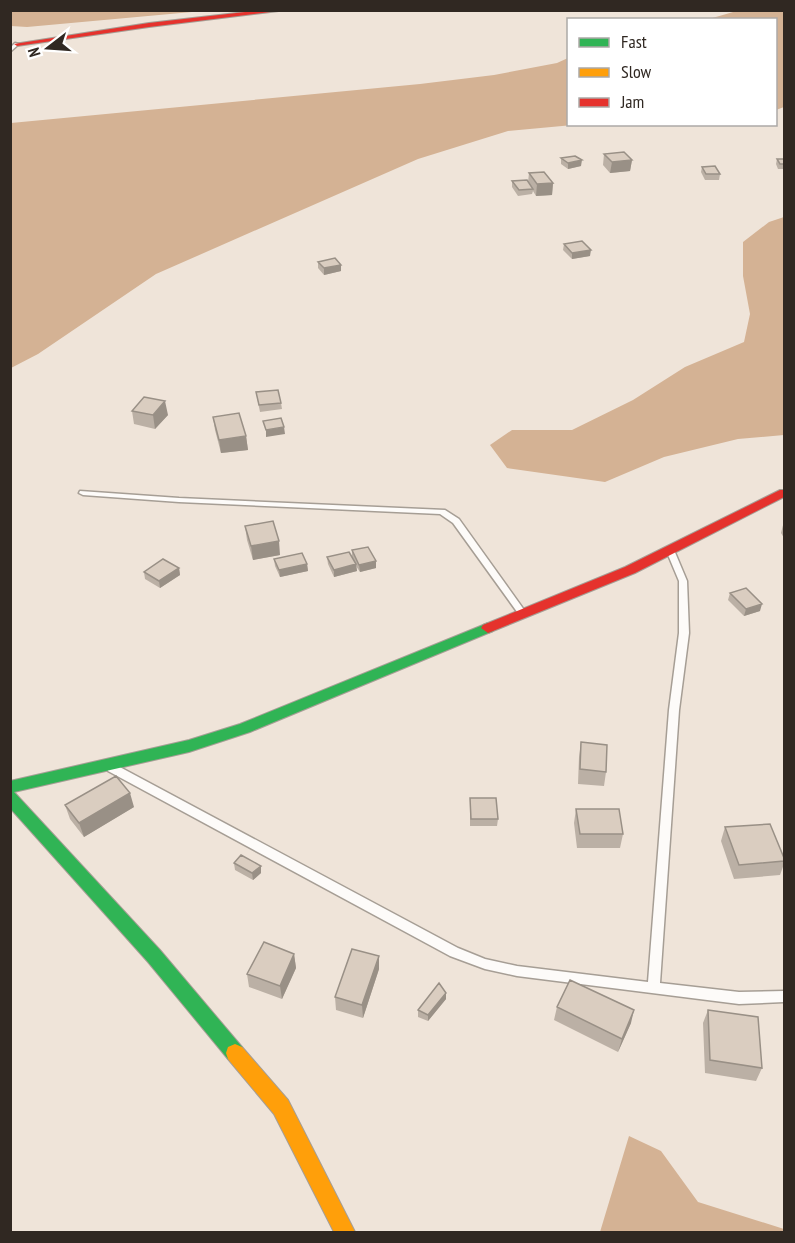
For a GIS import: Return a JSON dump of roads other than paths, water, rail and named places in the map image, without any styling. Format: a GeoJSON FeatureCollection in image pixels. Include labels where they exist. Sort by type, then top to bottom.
{"type":"FeatureCollection","features":[{"type":"Feature","properties":{"kind":"street"},"geometry":{"type":"LineString","coordinates":[[13,47],[149,25],[284,10]]}},
{"type":"Feature","properties":{"kind":"street"},"geometry":{"type":"LineString","coordinates":[[10,787],[189,746],[245,728],[630,570],[784,493]]}},
{"type":"Feature","properties":{"kind":"street"},"geometry":{"type":"LineString","coordinates":[[10,797],[154,956],[280,1107],[345,1233]]}},
{"type":"Feature","properties":{"kind":"lane"},"geometry":{"type":"LineString","coordinates":[[83,493],[179,500],[442,512],[456,521],[523,614]]}},
{"type":"Feature","properties":{"kind":"lane"},"geometry":{"type":"LineString","coordinates":[[654,988],[674,710],[684,633],[683,581],[670,550]]}},
{"type":"Feature","properties":{"kind":"lane"},"geometry":{"type":"LineString","coordinates":[[106,765],[454,952],[485,964],[517,971],[739,998],[784,997]]}}]}
